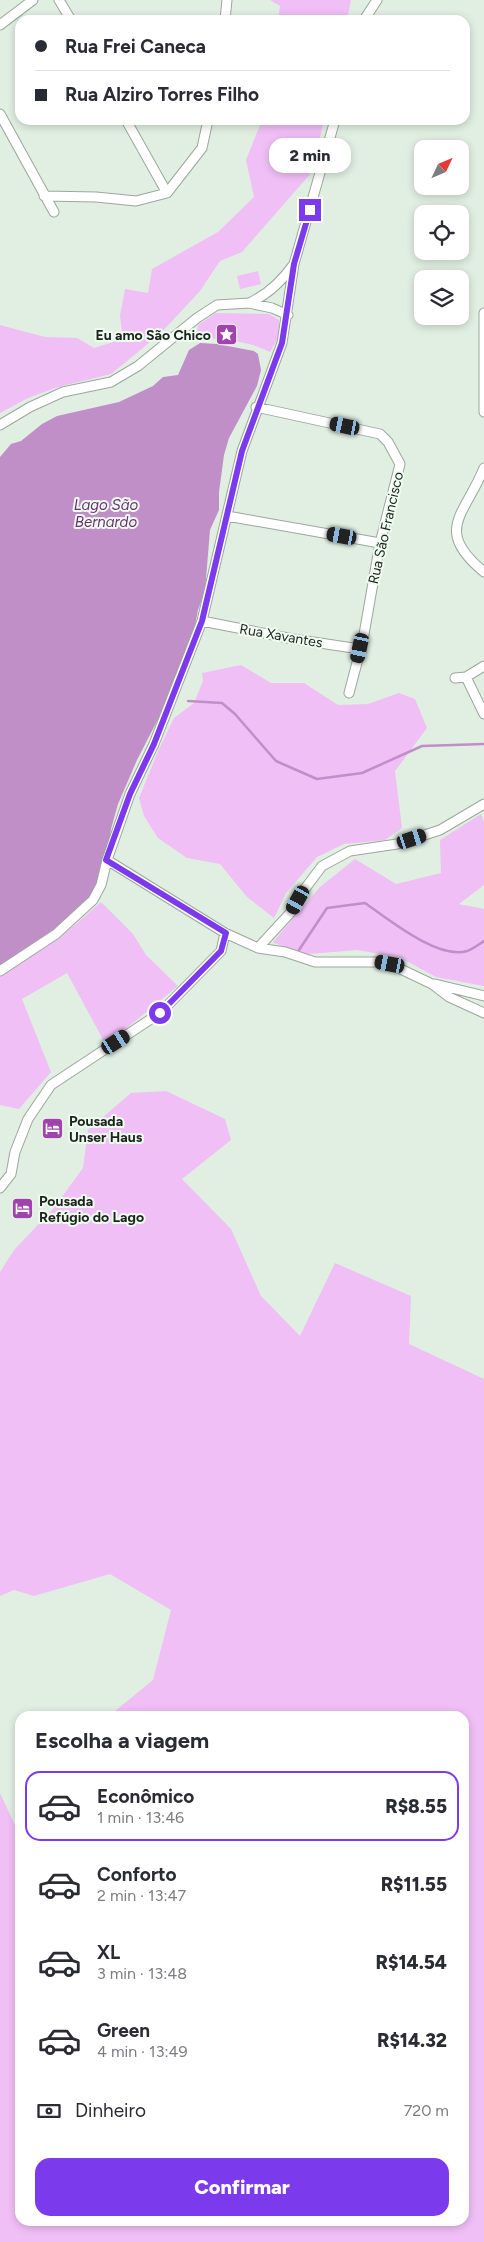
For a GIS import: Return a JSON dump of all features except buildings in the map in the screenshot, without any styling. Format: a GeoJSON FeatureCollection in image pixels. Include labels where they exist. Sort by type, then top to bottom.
{"type":"FeatureCollection","features":[{"type":"Feature","properties":{"kind":"street"},"geometry":{"type":"LineString","coordinates":[[0,24],[33,0]]}},
{"type":"Feature","properties":{"kind":"street"},"geometry":{"type":"LineString","coordinates":[[59,0],[68,15]]}},
{"type":"Feature","properties":{"kind":"street"},"geometry":{"type":"LineString","coordinates":[[226,15],[227,0]]}},
{"type":"Feature","properties":{"kind":"street"},"geometry":{"type":"LineString","coordinates":[[367,15],[377,0]]}},
{"type":"Feature","properties":{"kind":"street"},"geometry":{"type":"LineString","coordinates":[[0,114],[54,212]]}},
{"type":"Feature","properties":{"kind":"street"},"geometry":{"type":"LineString","coordinates":[[129,125],[167,193]]}},
{"type":"Feature","properties":{"kind":"street"},"geometry":{"type":"LineString","coordinates":[[44,196],[96,197],[136,201],[167,193],[202,148],[207,125]]}},
{"type":"Feature","properties":{"kind":"street"},"geometry":{"type":"LineString","coordinates":[[0,971],[56,934],[94,900],[101,885],[106,860],[130,794],[154,744],[202,621],[242,451],[256,407],[282,343],[288,315],[294,264],[334,125]]}},
{"type":"Feature","properties":{"kind":"street"},"geometry":{"type":"LineString","coordinates":[[249,303],[261,298],[286,276],[294,264]]}},
{"type":"Feature","properties":{"kind":"street"},"geometry":{"type":"LineString","coordinates":[[0,425],[30,406],[63,392],[111,382],[138,366],[196,318],[217,305],[249,303],[272,308],[288,315]]}},
{"type":"Feature","properties":{"kind":"street"},"geometry":{"type":"LineString","coordinates":[[484,313],[484,412]]}},
{"type":"Feature","properties":{"kind":"street","name":"Rua São Francisco"},"geometry":{"type":"LineString","coordinates":[[256,407],[380,434],[388,442],[400,464],[380,543],[360,648],[349,693]]}},
{"type":"Feature","properties":{"kind":"street"},"geometry":{"type":"LineString","coordinates":[[484,468],[455,532],[458,545],[484,572]]}},
{"type":"Feature","properties":{"kind":"street"},"geometry":{"type":"LineString","coordinates":[[227,516],[380,543]]}},
{"type":"Feature","properties":{"kind":"street","name":"Rua Xavantes"},"geometry":{"type":"LineString","coordinates":[[202,621],[293,639],[360,648]]}},
{"type":"Feature","properties":{"kind":"street"},"geometry":{"type":"LineString","coordinates":[[455,678],[466,677],[484,666]]}},
{"type":"Feature","properties":{"kind":"street"},"geometry":{"type":"LineString","coordinates":[[466,677],[484,714]]}},
{"type":"Feature","properties":{"kind":"street"},"geometry":{"type":"LineString","coordinates":[[258,948],[292,911],[304,890],[322,866],[350,851],[397,844],[440,830],[484,804]]}},
{"type":"Feature","properties":{"kind":"street"},"geometry":{"type":"LineString","coordinates":[[106,860],[226,933],[258,948],[285,952],[315,962],[383,963],[407,971],[432,984],[449,997],[484,1013]]}},
{"type":"Feature","properties":{"kind":"street"},"geometry":{"type":"LineString","coordinates":[[0,1188],[10,1174],[15,1152],[28,1119],[51,1085],[160,1013],[221,951],[226,933]]}},
{"type":"Feature","properties":{"kind":"street"},"geometry":{"type":"LineString","coordinates":[[432,984],[484,996]]}},
{"type":"Feature","properties":{"kind":"shaded area"},"geometry":{"type":"Polygon","coordinates":[[[270,0],[351,0],[348,15],[279,15],[280,6],[270,0]]]}},
{"type":"Feature","properties":{"kind":"shaded area"},"geometry":{"type":"Polygon","coordinates":[[[260,125],[323,125],[312,172],[242,252],[220,261],[200,291],[160,334],[111,374],[58,387],[28,398],[0,413],[0,325],[45,337],[77,338],[94,348],[123,339],[120,316],[125,289],[148,293],[152,269],[218,232],[254,197],[246,160],[260,125]]]}},
{"type":"Feature","properties":{"kind":"shaded area"},"geometry":{"type":"Polygon","coordinates":[[[258,271],[261,284],[240,289],[237,276],[258,271]]]}},
{"type":"Feature","properties":{"kind":"shaded area"},"geometry":{"type":"Polygon","coordinates":[[[216,313],[269,314],[279,320],[279,336],[270,352],[253,345],[235,341],[197,338],[198,325],[216,313]]]}},
{"type":"Feature","properties":{"kind":"shaded area"},"geometry":{"type":"Polygon","coordinates":[[[241,665],[271,683],[304,683],[338,705],[368,704],[399,693],[415,699],[427,728],[395,771],[402,828],[385,840],[344,844],[317,857],[286,893],[274,918],[247,897],[220,864],[187,858],[158,838],[144,816],[139,798],[174,718],[194,703],[203,681],[202,673],[241,665]]]}},
{"type":"Feature","properties":{"kind":"shaded area"},"geometry":{"type":"Polygon","coordinates":[[[481,814],[484,823],[484,885],[459,904],[484,909],[484,986],[436,977],[399,957],[357,950],[309,954],[298,953],[273,942],[320,887],[355,859],[396,884],[441,873],[440,840],[481,814]]]}},
{"type":"Feature","properties":{"kind":"shaded area"},"geometry":{"type":"Polygon","coordinates":[[[101,902],[133,934],[146,955],[178,986],[106,1045],[67,973],[22,999],[51,1072],[19,1109],[0,1105],[0,975],[60,938],[101,902]]]}},
{"type":"Feature","properties":{"kind":"shaded area"},"geometry":{"type":"Polygon","coordinates":[[[166,1091],[225,1119],[231,1140],[182,1179],[231,1229],[261,1296],[300,1336],[335,1263],[411,1296],[409,1344],[484,1379],[484,2242],[0,2242],[0,1793],[15,1825],[15,2226],[469,2226],[469,1711],[115,1711],[153,1680],[171,1610],[110,1574],[34,1596],[14,1590],[0,1596],[0,1272],[14,1250],[53,1209],[83,1168],[88,1130],[131,1093],[166,1091]]]}},
{"type":"Feature","properties":{"kind":"water","name":"Lago São Bernardo"},"geometry":{"type":"Polygon","coordinates":[[[200,343],[217,344],[254,351],[258,354],[261,370],[257,386],[229,438],[224,455],[219,492],[219,510],[210,530],[205,591],[198,610],[193,636],[170,696],[137,760],[118,804],[111,829],[104,878],[85,907],[0,972],[0,457],[11,444],[21,441],[42,424],[57,416],[119,402],[153,386],[163,377],[178,375],[189,350],[200,343]]]}},
{"type":"Feature","properties":{"kind":"waterway"},"geometry":{"type":"LineString","coordinates":[[188,701],[222,703],[235,714],[276,761],[317,779],[362,773],[422,746],[484,744]]}},
{"type":"Feature","properties":{"kind":"waterway"},"geometry":{"type":"LineString","coordinates":[[299,950],[327,908],[365,903],[400,928],[442,950],[467,951],[484,941]]}},
{"type":"Feature","properties":{"kind":"place","name":"Eu amo São Chico"},"geometry":{"type":"Point","coordinates":[227,335]}},
{"type":"Feature","properties":{"kind":"place","name":"Pousada Unser Haus"},"geometry":{"type":"Point","coordinates":[53,1129]}},
{"type":"Feature","properties":{"kind":"place","name":"Pousada Refúgio do Lago"},"geometry":{"type":"Point","coordinates":[23,1209]}},
{"type":"Feature","properties":{"kind":"route"},"geometry":{"type":"LineString","coordinates":[[160,1013],[221,951],[226,933],[106,860],[130,794],[154,744],[202,621],[242,451],[256,407],[282,343],[288,315],[294,264],[310,210]]}}]}
